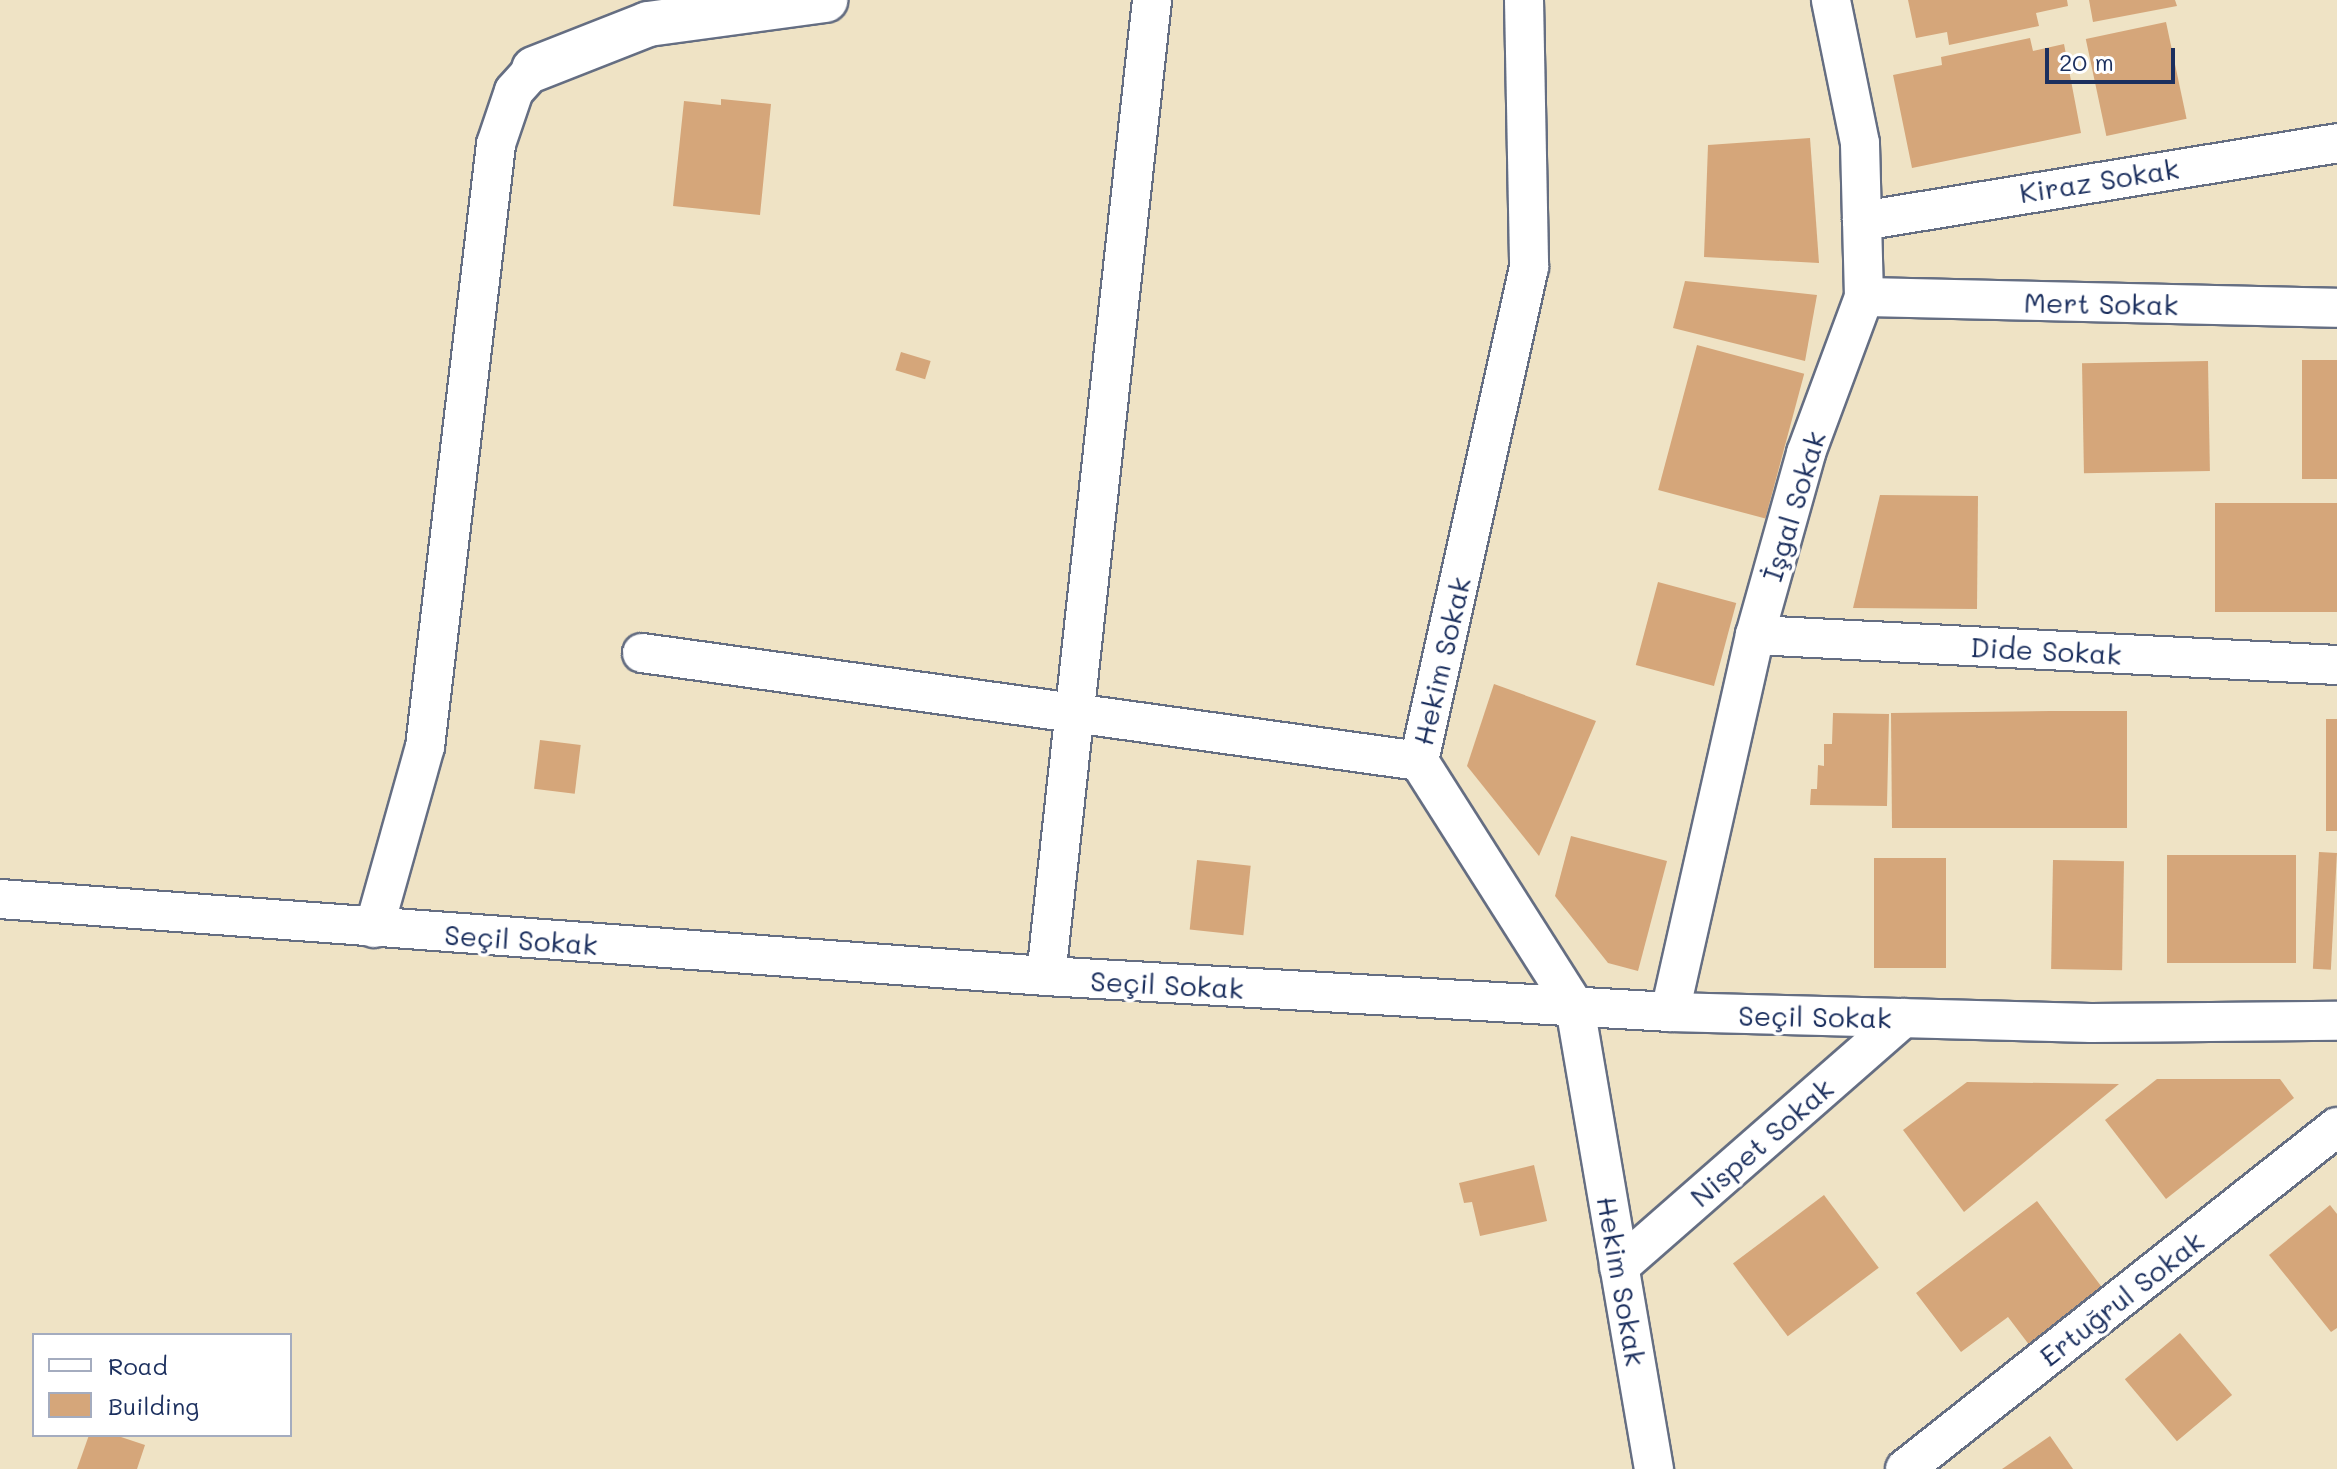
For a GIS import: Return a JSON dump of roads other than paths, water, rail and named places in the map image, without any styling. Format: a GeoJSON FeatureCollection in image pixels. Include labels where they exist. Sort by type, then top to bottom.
{"type":"FeatureCollection","features":[{"type":"Feature","properties":{"kind":"street"},"geometry":{"type":"LineString","coordinates":[[1046,976],[1152,0]]}},
{"type":"Feature","properties":{"kind":"street","name":"Hekim Sokak"},"geometry":{"type":"LineString","coordinates":[[1524,0],[1529,267],[1419,761],[1575,1007],[1654,1469]]}},
{"type":"Feature","properties":{"kind":"street","name":"İşgal Sokak"},"geometry":{"type":"LineString","coordinates":[[1670,1012],[1755,635],[1806,453],[1864,297],[1860,143],[1831,0]]}},
{"type":"Feature","properties":{"kind":"street"},"geometry":{"type":"LineString","coordinates":[[374,928],[425,747],[496,144],[514,91],[534,69],[648,24],[810,1]]}},
{"type":"Feature","properties":{"kind":"street","name":"Kiraz Sokak"},"geometry":{"type":"LineString","coordinates":[[1862,221],[2337,143]]}},
{"type":"Feature","properties":{"kind":"street","name":"Mert Sokak"},"geometry":{"type":"LineString","coordinates":[[1864,297],[2337,308]]}},
{"type":"Feature","properties":{"kind":"street","name":"Dide Sokak"},"geometry":{"type":"LineString","coordinates":[[1755,635],[2337,665]]}},
{"type":"Feature","properties":{"kind":"street"},"geometry":{"type":"LineString","coordinates":[[642,653],[1076,709],[1419,761]]}},
{"type":"Feature","properties":{"kind":"street","name":"Seçil Sokak"},"geometry":{"type":"LineString","coordinates":[[1,902],[1046,976],[1670,1012],[1903,1018],[2337,1021]]}},
{"type":"Feature","properties":{"kind":"street","name":"Nispet Sokak"},"geometry":{"type":"LineString","coordinates":[[1619,1267],[1903,1018]]}},
{"type":"Feature","properties":{"kind":"street","name":"Ertuğrul Sokak"},"geometry":{"type":"LineString","coordinates":[[1905,1469],[2337,1127]]}}]}
